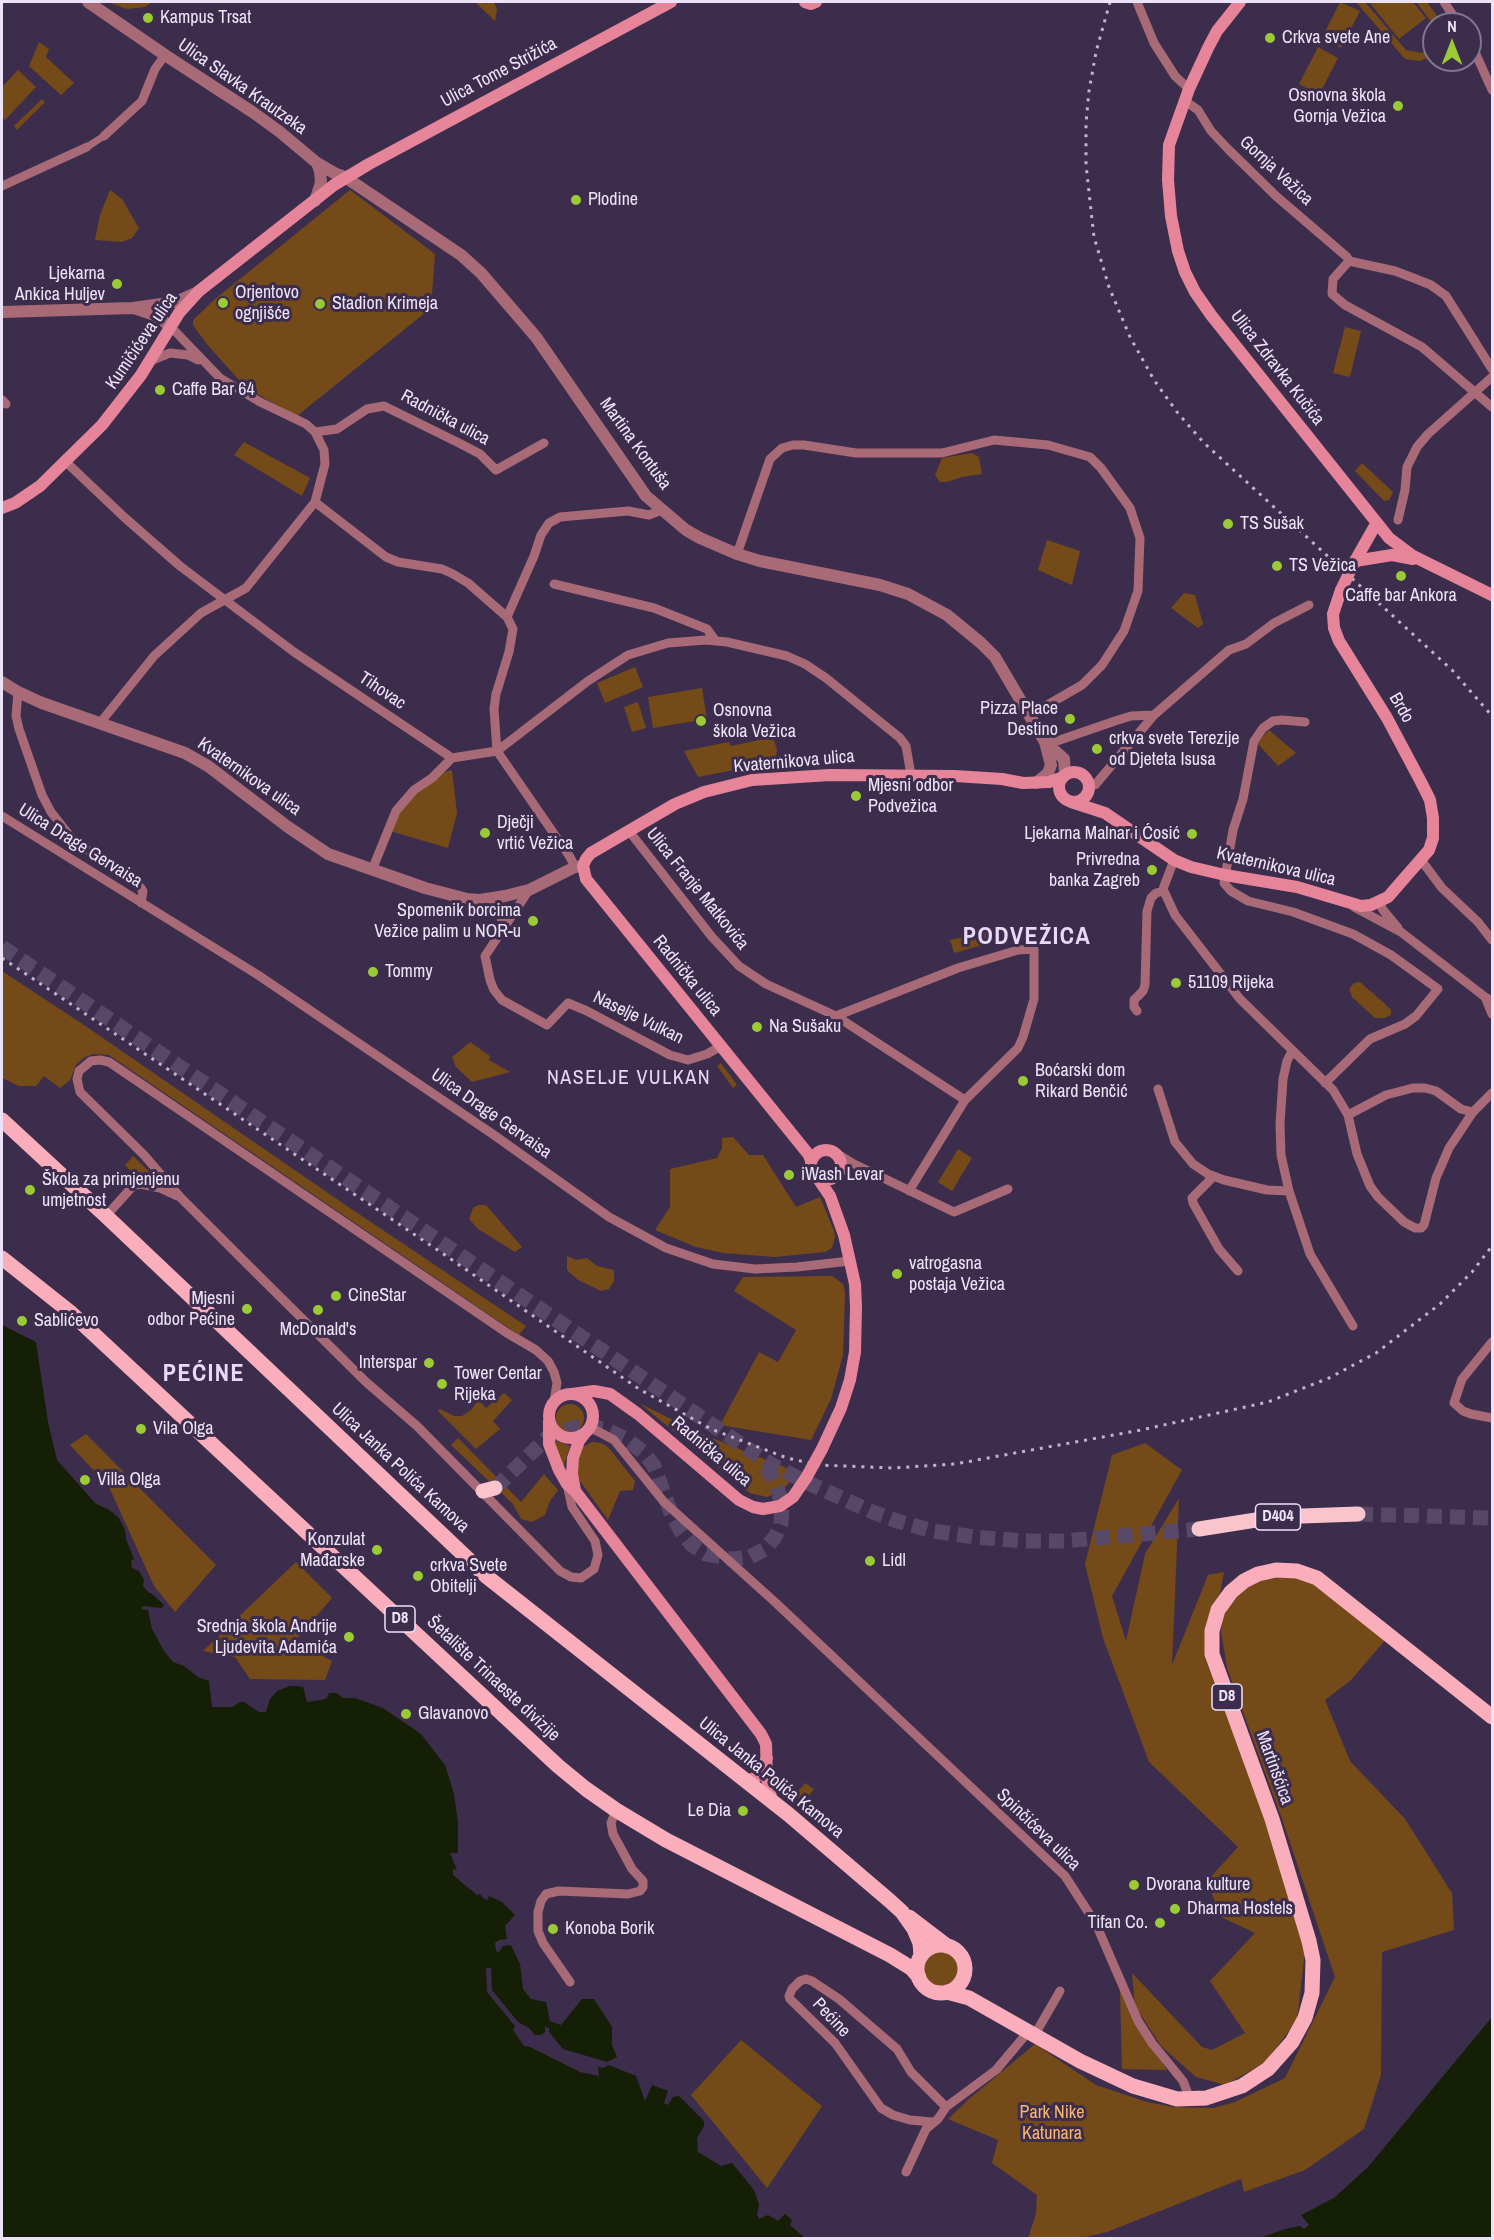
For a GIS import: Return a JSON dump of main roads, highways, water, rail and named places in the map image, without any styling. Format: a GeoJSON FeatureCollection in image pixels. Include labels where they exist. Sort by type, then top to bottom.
{"type":"FeatureCollection","features":[{"type":"Feature","properties":{"kind":"highway","name":"D404"},"geometry":{"type":"LineString","coordinates":[[1198,1529],[1275,1517],[1358,1514]]}},
{"type":"Feature","properties":{"kind":"main road","name":"Ulica Tome Strižića"},"geometry":{"type":"LineString","coordinates":[[345,177],[671,2]]}},
{"type":"Feature","properties":{"kind":"main road"},"geometry":{"type":"LineString","coordinates":[[805,2],[811,4],[816,2]]}},
{"type":"Feature","properties":{"kind":"main road","name":"Ulica Zdravka Kučića"},"geometry":{"type":"LineString","coordinates":[[1226,2],[1217,32],[1189,88],[1172,132],[1168,168],[1173,227],[1185,272],[1211,315],[1376,524],[1396,545],[1492,595]]}},
{"type":"Feature","properties":{"kind":"main road","name":"Ulica Zdravka Kučića"},"geometry":{"type":"LineString","coordinates":[[1217,32],[1240,2]]}},
{"type":"Feature","properties":{"kind":"main road","name":"Kumičićeva ulica"},"geometry":{"type":"LineString","coordinates":[[2,508],[28,496],[66,462],[120,405],[150,361],[170,326],[199,291],[345,177]]}},
{"type":"Feature","properties":{"kind":"main road","name":"Brdo"},"geometry":{"type":"LineString","coordinates":[[1376,524],[1341,590],[1334,614],[1334,628],[1339,641],[1387,718],[1430,800],[1433,818],[1433,838],[1428,850],[1397,887],[1379,902]]}},
{"type":"Feature","properties":{"kind":"main road"},"geometry":{"type":"LineString","coordinates":[[1355,561],[1392,555],[1423,561]]}},
{"type":"Feature","properties":{"kind":"main road","name":"Kvaternikova ulica"},"geometry":{"type":"LineString","coordinates":[[579,867],[591,853],[693,796],[752,780],[830,774],[984,777],[1036,783],[1049,782],[1074,771],[1084,774],[1092,788],[1098,807],[1174,860],[1191,867],[1225,875],[1297,886],[1361,906],[1379,902]]}},
{"type":"Feature","properties":{"kind":"main road"},"geometry":{"type":"LineString","coordinates":[[1063,776],[1059,789],[1067,800],[1080,801],[1092,788]]}},
{"type":"Feature","properties":{"kind":"main road","name":"Kvaternikova ulica"},"geometry":{"type":"LineString","coordinates":[[1023,783],[1105,813]]}},
{"type":"Feature","properties":{"kind":"main road","name":"Radnička ulica"},"geometry":{"type":"LineString","coordinates":[[549,1421],[548,1414],[554,1401],[565,1394],[600,1392],[618,1399],[638,1414],[739,1500],[763,1509],[780,1506],[793,1497],[822,1449],[841,1408],[850,1380],[855,1352],[856,1307],[844,1234],[830,1196],[813,1172],[809,1155],[586,879],[579,867]]}},
{"type":"Feature","properties":{"kind":"main road","name":"Ulica Janka Polića Kamova"},"geometry":{"type":"LineString","coordinates":[[2,1120],[486,1576],[772,1801],[902,1912],[947,1946]]}},
{"type":"Feature","properties":{"kind":"main road","name":"Radnička ulica"},"geometry":{"type":"LineString","coordinates":[[792,1135],[807,1148],[820,1151],[830,1150],[836,1153],[848,1166],[830,1182],[830,1196]]}},
{"type":"Feature","properties":{"kind":"main road"},"geometry":{"type":"LineString","coordinates":[[811,1161],[820,1151]]}},
{"type":"Feature","properties":{"kind":"main road"},"geometry":{"type":"LineString","coordinates":[[817,1177],[825,1180],[833,1178]]}},
{"type":"Feature","properties":{"kind":"main road","name":"Šetalište Trinaeste divizije"},"geometry":{"type":"LineString","coordinates":[[2,1258],[70,1312],[558,1766],[616,1810],[666,1840],[890,1955],[911,1968],[919,1977]]}},
{"type":"Feature","properties":{"kind":"main road"},"geometry":{"type":"LineString","coordinates":[[549,1421],[552,1428],[564,1437],[578,1437],[589,1426],[590,1404],[585,1399],[572,1394]]}},
{"type":"Feature","properties":{"kind":"main road"},"geometry":{"type":"LineString","coordinates":[[571,1487],[573,1458],[579,1441],[599,1405],[604,1401],[618,1399]]}},
{"type":"Feature","properties":{"kind":"main road"},"geometry":{"type":"LineString","coordinates":[[549,1421],[549,1444],[559,1470],[753,1721],[764,1739],[767,1779],[772,1801]]}},
{"type":"Feature","properties":{"kind":"main road","name":"Martinšćica"},"geometry":{"type":"LineString","coordinates":[[998,2015],[1132,2086],[1167,2097],[1187,2099],[1206,2098],[1234,2090],[1268,2069],[1292,2042],[1309,2005],[1312,1960],[1299,1905],[1272,1819],[1212,1654],[1212,1631],[1218,1610],[1244,1581],[1258,1574],[1276,1570],[1297,1570],[1317,1578],[1492,1717]]}},
{"type":"Feature","properties":{"kind":"main road"},"geometry":{"type":"LineString","coordinates":[[745,1781],[754,1778],[759,1773],[767,1757]]}},
{"type":"Feature","properties":{"kind":"main road","name":"Ulica Janka Polića Kamova"},"geometry":{"type":"LineString","coordinates":[[902,1912],[918,1937],[921,1956]]}},
{"type":"Feature","properties":{"kind":"main road"},"geometry":{"type":"LineString","coordinates":[[921,1956],[933,1947],[947,1946]]}},
{"type":"Feature","properties":{"kind":"main road","name":"D8"},"geometry":{"type":"LineString","coordinates":[[947,1946],[959,1953],[965,1966],[965,1972],[975,1990],[998,2015]]}},
{"type":"Feature","properties":{"kind":"main road","name":"D8"},"geometry":{"type":"LineString","coordinates":[[921,1956],[918,1963],[919,1977],[928,1989],[937,1993],[947,1992],[969,1998],[998,2015]]}},
{"type":"Feature","properties":{"kind":"main road"},"geometry":{"type":"LineString","coordinates":[[947,1992],[959,1985],[965,1972]]}},
{"type":"Feature","properties":{"kind":"tunnel"},"geometry":{"type":"LineString","coordinates":[[2,947],[772,1465],[804,1481],[897,1521],[933,1531],[975,1537],[1023,1541],[1064,1541],[1199,1529]]}},
{"type":"Feature","properties":{"kind":"tunnel"},"geometry":{"type":"LineString","coordinates":[[495,1488],[547,1438],[564,1430],[583,1426],[604,1429],[626,1439],[643,1452],[654,1466],[671,1513],[692,1545],[706,1554],[732,1559],[750,1557],[765,1549],[775,1537],[781,1524],[782,1509],[779,1493],[762,1461]]}},
{"type":"Feature","properties":{"kind":"tunnel"},"geometry":{"type":"LineString","coordinates":[[1358,1514],[1492,1518]]}},
{"type":"Feature","properties":{"kind":"railway"},"geometry":{"type":"LineString","coordinates":[[1110,2],[1096,52],[1089,91],[1086,165],[1094,237],[1109,287],[1130,337],[1154,380],[1203,442],[1452,670],[1492,716]]}},
{"type":"Feature","properties":{"kind":"railway"},"geometry":{"type":"LineString","coordinates":[[2,958],[442,1253],[639,1389],[711,1429],[787,1458],[819,1465],[893,1468],[955,1464],[1141,1430],[1268,1402],[1329,1378],[1376,1353],[1440,1304],[1472,1272],[1492,1246]]}},
{"type":"Feature","properties":{"kind":"place","name":"Kampus Trsat"},"geometry":{"type":"Point","coordinates":[148,18]}},
{"type":"Feature","properties":{"kind":"place","name":"Crkva svete Ane"},"geometry":{"type":"Point","coordinates":[1270,38]}},
{"type":"Feature","properties":{"kind":"place","name":"Osnovna škola Gornja Vežica"},"geometry":{"type":"Point","coordinates":[1398,106]}},
{"type":"Feature","properties":{"kind":"place","name":"Plodine"},"geometry":{"type":"Point","coordinates":[576,200]}},
{"type":"Feature","properties":{"kind":"place","name":"Ljekarna Ankica Huljev"},"geometry":{"type":"Point","coordinates":[117,284]}},
{"type":"Feature","properties":{"kind":"place","name":"Orjentovo ognjišće"},"geometry":{"type":"Point","coordinates":[223,303]}},
{"type":"Feature","properties":{"kind":"place","name":"Stadion Krimeja"},"geometry":{"type":"Point","coordinates":[320,304]}},
{"type":"Feature","properties":{"kind":"place","name":"Caffe Bar 64"},"geometry":{"type":"Point","coordinates":[160,390]}},
{"type":"Feature","properties":{"kind":"place","name":"TS Sušak"},"geometry":{"type":"Point","coordinates":[1228,524]}},
{"type":"Feature","properties":{"kind":"place","name":"TS Vežica"},"geometry":{"type":"Point","coordinates":[1277,566]}},
{"type":"Feature","properties":{"kind":"place","name":"Caffe bar Ankora"},"geometry":{"type":"Point","coordinates":[1401,576]}},
{"type":"Feature","properties":{"kind":"place","name":"Pizza Place Destino"},"geometry":{"type":"Point","coordinates":[1070,719]}},
{"type":"Feature","properties":{"kind":"place","name":"Osnovna škola Vežica"},"geometry":{"type":"Point","coordinates":[701,721]}},
{"type":"Feature","properties":{"kind":"place","name":"crkva svete Terezije od Djeteta Isusa"},"geometry":{"type":"Point","coordinates":[1097,749]}},
{"type":"Feature","properties":{"kind":"place","name":"Mjesni odbor Podvežica"},"geometry":{"type":"Point","coordinates":[856,796]}},
{"type":"Feature","properties":{"kind":"place","name":"Dječji vrtić Vežica"},"geometry":{"type":"Point","coordinates":[485,833]}},
{"type":"Feature","properties":{"kind":"place","name":"Ljekarna Malnar i Ćosić"},"geometry":{"type":"Point","coordinates":[1192,834]}},
{"type":"Feature","properties":{"kind":"place","name":"Privredna banka Zagreb"},"geometry":{"type":"Point","coordinates":[1152,870]}},
{"type":"Feature","properties":{"kind":"place","name":"Spomenik borcima Vežice palim u NOR-u"},"geometry":{"type":"Point","coordinates":[533,921]}},
{"type":"Feature","properties":{"kind":"place","name":"Tommy"},"geometry":{"type":"Point","coordinates":[373,972]}},
{"type":"Feature","properties":{"kind":"place","name":"51109 Rijeka"},"geometry":{"type":"Point","coordinates":[1176,983]}},
{"type":"Feature","properties":{"kind":"place","name":"Na Sušaku"},"geometry":{"type":"Point","coordinates":[757,1027]}},
{"type":"Feature","properties":{"kind":"place","name":"Boćarski dom Rikard Benčić"},"geometry":{"type":"Point","coordinates":[1023,1081]}},
{"type":"Feature","properties":{"kind":"place","name":"iWash Levar"},"geometry":{"type":"Point","coordinates":[789,1175]}},
{"type":"Feature","properties":{"kind":"place","name":"Škola za primjenjenu umjetnost"},"geometry":{"type":"Point","coordinates":[30,1190]}},
{"type":"Feature","properties":{"kind":"place","name":"vatrogasna postaja Vežica"},"geometry":{"type":"Point","coordinates":[897,1274]}},
{"type":"Feature","properties":{"kind":"place","name":"CineStar"},"geometry":{"type":"Point","coordinates":[336,1296]}},
{"type":"Feature","properties":{"kind":"place","name":"Mjesni odbor Pećine"},"geometry":{"type":"Point","coordinates":[247,1309]}},
{"type":"Feature","properties":{"kind":"place","name":"McDonald's"},"geometry":{"type":"Point","coordinates":[318,1310]}},
{"type":"Feature","properties":{"kind":"place","name":"Sablićevo"},"geometry":{"type":"Point","coordinates":[22,1321]}},
{"type":"Feature","properties":{"kind":"place","name":"Interspar"},"geometry":{"type":"Point","coordinates":[429,1363]}},
{"type":"Feature","properties":{"kind":"place","name":"Tower Centar Rijeka"},"geometry":{"type":"Point","coordinates":[442,1384]}},
{"type":"Feature","properties":{"kind":"place","name":"Vila Olga"},"geometry":{"type":"Point","coordinates":[141,1429]}},
{"type":"Feature","properties":{"kind":"place","name":"Villa Olga"},"geometry":{"type":"Point","coordinates":[85,1480]}},
{"type":"Feature","properties":{"kind":"place","name":"Konzulat Mađarske"},"geometry":{"type":"Point","coordinates":[377,1550]}},
{"type":"Feature","properties":{"kind":"place","name":"Lidl"},"geometry":{"type":"Point","coordinates":[870,1561]}},
{"type":"Feature","properties":{"kind":"place","name":"crkva Svete Obitelji"},"geometry":{"type":"Point","coordinates":[418,1576]}},
{"type":"Feature","properties":{"kind":"place","name":"Srednja škola Andrije Ljudevita Adamića"},"geometry":{"type":"Point","coordinates":[349,1637]}},
{"type":"Feature","properties":{"kind":"place","name":"Glavanovo"},"geometry":{"type":"Point","coordinates":[406,1714]}},
{"type":"Feature","properties":{"kind":"place","name":"Le Dia"},"geometry":{"type":"Point","coordinates":[743,1811]}},
{"type":"Feature","properties":{"kind":"place","name":"Dvorana kulture"},"geometry":{"type":"Point","coordinates":[1134,1885]}},
{"type":"Feature","properties":{"kind":"place","name":"Dharma Hostels"},"geometry":{"type":"Point","coordinates":[1175,1909]}},
{"type":"Feature","properties":{"kind":"place","name":"Tifan Co."},"geometry":{"type":"Point","coordinates":[1160,1923]}},
{"type":"Feature","properties":{"kind":"place","name":"Konoba Borik"},"geometry":{"type":"Point","coordinates":[553,1929]}},
{"type":"Feature","properties":{"kind":"district","name":"PODVEŽICA"},"geometry":{"type":"Point","coordinates":[1027,938]}},
{"type":"Feature","properties":{"kind":"district","name":"NASELJE VULKAN"},"geometry":{"type":"Point","coordinates":[629,1079]}},
{"type":"Feature","properties":{"kind":"district","name":"PEĆINE"},"geometry":{"type":"Point","coordinates":[204,1375]}},
{"type":"Feature","properties":{"kind":"park label","name":"Park Nike Katunara"},"geometry":{"type":"Point","coordinates":[1052,2123]}}]}
